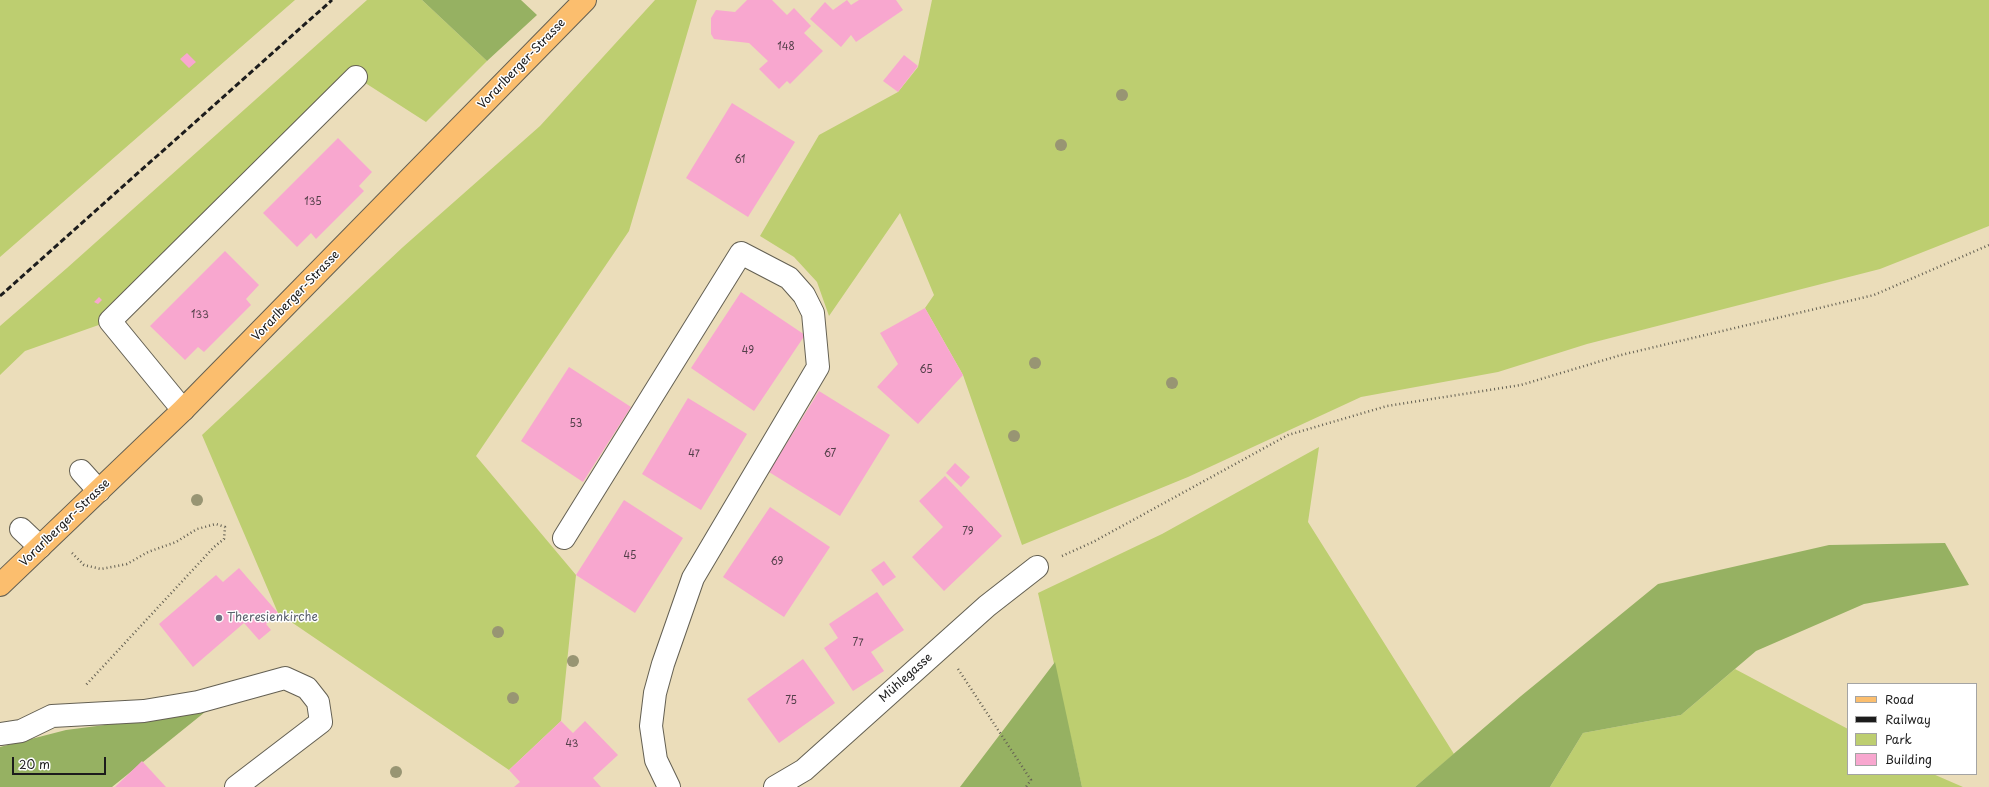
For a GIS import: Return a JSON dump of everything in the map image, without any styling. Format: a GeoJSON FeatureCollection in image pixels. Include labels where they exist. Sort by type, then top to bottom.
{"type":"FeatureCollection","features":[{"type":"Feature","properties":{"kind":"main road","name":"Vorarlberger-Strasse"},"geometry":{"type":"LineString","coordinates":[[0,585],[183,410],[585,0]]}},
{"type":"Feature","properties":{"kind":"street"},"geometry":{"type":"LineString","coordinates":[[183,410],[110,321],[356,77]]}},
{"type":"Feature","properties":{"kind":"street"},"geometry":{"type":"LineString","coordinates":[[564,538],[741,253],[789,278],[804,295],[813,314],[818,367],[693,578],[663,664],[655,693],[652,719],[656,760],[669,787]]}},
{"type":"Feature","properties":{"kind":"street"},"geometry":{"type":"LineString","coordinates":[[81,471],[99,491]]}},
{"type":"Feature","properties":{"kind":"street"},"geometry":{"type":"LineString","coordinates":[[21,529],[40,547]]}},
{"type":"Feature","properties":{"kind":"street","name":"Mühlegasse"},"geometry":{"type":"LineString","coordinates":[[774,787],[804,770],[942,645],[987,606],[1036,568]]}},
{"type":"Feature","properties":{"kind":"street"},"geometry":{"type":"LineString","coordinates":[[0,734],[20,731],[52,716],[144,711],[198,702],[285,678],[307,688],[318,702],[321,722],[236,787]]}},
{"type":"Feature","properties":{"kind":"path"},"geometry":{"type":"LineString","coordinates":[[1036,568],[1093,542],[1288,435],[1387,406],[1522,385],[1621,355],[1874,295],[1989,245]]}},
{"type":"Feature","properties":{"kind":"path"},"geometry":{"type":"LineString","coordinates":[[52,716],[82,689],[203,558],[224,539],[225,528],[216,524],[197,529],[176,542],[148,552],[126,564],[101,569],[84,565],[71,553]]}},
{"type":"Feature","properties":{"kind":"path"},"geometry":{"type":"LineString","coordinates":[[942,645],[1031,780],[1026,787]]}},
{"type":"Feature","properties":{"kind":"green space"},"geometry":{"type":"Polygon","coordinates":[[[0,0],[295,0],[0,257],[0,0]]]}},
{"type":"Feature","properties":{"kind":"green space"},"geometry":{"type":"Polygon","coordinates":[[[367,0],[422,0],[487,61],[426,122],[356,77],[110,321],[25,351],[0,375],[0,326],[367,0]]]}},
{"type":"Feature","properties":{"kind":"green space"},"geometry":{"type":"Polygon","coordinates":[[[422,0],[521,0],[537,15],[487,61],[422,0]]]}},
{"type":"Feature","properties":{"kind":"green space"},"geometry":{"type":"Polygon","coordinates":[[[655,0],[697,0],[629,231],[476,456],[576,575],[561,721],[509,770],[278,613],[202,435],[403,247],[540,126],[655,0]]]}},
{"type":"Feature","properties":{"kind":"green space"},"geometry":{"type":"Polygon","coordinates":[[[932,0],[1989,0],[1989,226],[1880,269],[1587,344],[1498,372],[1361,397],[1188,477],[1022,545],[963,375],[925,308],[934,295],[900,213],[829,316],[817,282],[794,257],[760,236],[819,135],[898,92],[918,67],[932,0]]]}},
{"type":"Feature","properties":{"kind":"green space"},"geometry":{"type":"Polygon","coordinates":[[[1319,447],[1308,522],[1454,754],[1415,787],[1082,787],[1038,593],[1162,534],[1319,447]]]}},
{"type":"Feature","properties":{"kind":"green space"},"geometry":{"type":"Polygon","coordinates":[[[1945,543],[1969,585],[1864,604],[1756,651],[1681,715],[1583,733],[1550,787],[1415,787],[1521,696],[1658,584],[1829,545],[1945,543]]]}},
{"type":"Feature","properties":{"kind":"green space"},"geometry":{"type":"Polygon","coordinates":[[[1055,662],[1082,787],[960,787],[1055,662]]]}},
{"type":"Feature","properties":{"kind":"green space"},"geometry":{"type":"Polygon","coordinates":[[[1735,669],[1847,728],[1847,775],[1935,775],[1963,787],[1550,787],[1583,733],[1681,715],[1735,669]]]}},
{"type":"Feature","properties":{"kind":"green space"},"geometry":{"type":"Polygon","coordinates":[[[205,712],[112,787],[0,787],[0,747],[66,730],[205,712]]]}},
{"type":"Feature","properties":{"kind":"building"},"geometry":{"type":"Polygon","coordinates":[[[747,0],[772,0],[787,15],[794,8],[811,26],[804,33],[823,51],[790,84],[787,81],[779,89],[759,69],[768,61],[749,43],[714,39],[711,34],[711,18],[716,10],[735,12],[747,0]]]}},
{"type":"Feature","properties":{"kind":"building"},"geometry":{"type":"Polygon","coordinates":[[[847,0],[851,5],[859,0],[896,0],[903,10],[856,42],[851,35],[841,47],[810,19],[825,2],[833,10],[847,0]]]}},
{"type":"Feature","properties":{"kind":"building"},"geometry":{"type":"Polygon","coordinates":[[[187,53],[196,62],[189,68],[180,59],[187,53]]]}},
{"type":"Feature","properties":{"kind":"building"},"geometry":{"type":"Polygon","coordinates":[[[904,55],[918,66],[898,92],[883,81],[904,55]]]}},
{"type":"Feature","properties":{"kind":"building"},"geometry":{"type":"Polygon","coordinates":[[[732,103],[795,142],[748,217],[686,178],[732,103]]]}},
{"type":"Feature","properties":{"kind":"building"},"geometry":{"type":"Polygon","coordinates":[[[338,138],[372,172],[359,186],[364,191],[316,239],[311,233],[297,247],[263,213],[338,138]]]}},
{"type":"Feature","properties":{"kind":"building"},"geometry":{"type":"Polygon","coordinates":[[[225,251],[259,285],[246,299],[251,305],[204,352],[198,347],[185,360],[150,326],[225,251]]]}},
{"type":"Feature","properties":{"kind":"building"},"geometry":{"type":"Polygon","coordinates":[[[741,292],[805,335],[754,411],[691,368],[741,292]]]}},
{"type":"Feature","properties":{"kind":"building"},"geometry":{"type":"Polygon","coordinates":[[[99,297],[102,300],[98,304],[94,302],[99,297]]]}},
{"type":"Feature","properties":{"kind":"building"},"geometry":{"type":"Polygon","coordinates":[[[925,308],[963,375],[918,424],[877,387],[898,364],[880,333],[925,308]]]}},
{"type":"Feature","properties":{"kind":"building"},"geometry":{"type":"Polygon","coordinates":[[[569,367],[631,407],[583,482],[521,441],[569,367]]]}},
{"type":"Feature","properties":{"kind":"building"},"geometry":{"type":"Polygon","coordinates":[[[819,391],[890,435],[840,516],[769,472],[819,391]]]}},
{"type":"Feature","properties":{"kind":"building"},"geometry":{"type":"Polygon","coordinates":[[[688,398],[747,434],[701,510],[642,474],[688,398]]]}},
{"type":"Feature","properties":{"kind":"building"},"geometry":{"type":"Polygon","coordinates":[[[955,463],[970,477],[961,487],[946,473],[955,463]]]}},
{"type":"Feature","properties":{"kind":"building"},"geometry":{"type":"Polygon","coordinates":[[[945,476],[1002,536],[944,591],[912,557],[943,527],[919,501],[945,476]]]}},
{"type":"Feature","properties":{"kind":"building"},"geometry":{"type":"Polygon","coordinates":[[[624,500],[683,538],[635,613],[576,575],[624,500]]]}},
{"type":"Feature","properties":{"kind":"building"},"geometry":{"type":"Polygon","coordinates":[[[770,507],[830,547],[784,617],[723,577],[770,507]]]}},
{"type":"Feature","properties":{"kind":"building"},"geometry":{"type":"Polygon","coordinates":[[[884,561],[896,577],[883,586],[871,570],[884,561]]]}},
{"type":"Feature","properties":{"kind":"building","name":"Theresienkirche"},"geometry":{"type":"Polygon","coordinates":[[[239,568],[278,613],[266,624],[271,630],[259,640],[244,623],[193,667],[159,624],[216,575],[223,582],[239,568]]]}},
{"type":"Feature","properties":{"kind":"building"},"geometry":{"type":"Polygon","coordinates":[[[877,592],[904,630],[871,652],[884,671],[853,691],[824,648],[838,638],[829,624],[877,592]]]}},
{"type":"Feature","properties":{"kind":"building"},"geometry":{"type":"Polygon","coordinates":[[[803,659],[835,703],[779,743],[747,699],[803,659]]]}},
{"type":"Feature","properties":{"kind":"building"},"geometry":{"type":"Polygon","coordinates":[[[561,721],[573,733],[585,721],[618,755],[593,778],[601,787],[514,787],[520,782],[509,770],[561,721]]]}},
{"type":"Feature","properties":{"kind":"building"},"geometry":{"type":"Polygon","coordinates":[[[142,761],[166,787],[115,787],[142,761]]]}},
{"type":"Feature","properties":{"kind":"railway"},"geometry":{"type":"LineString","coordinates":[[0,296],[332,0]]}},
{"type":"Feature","properties":{"kind":"place","name":"Theresienkirche"},"geometry":{"type":"Point","coordinates":[219,618]}}]}
